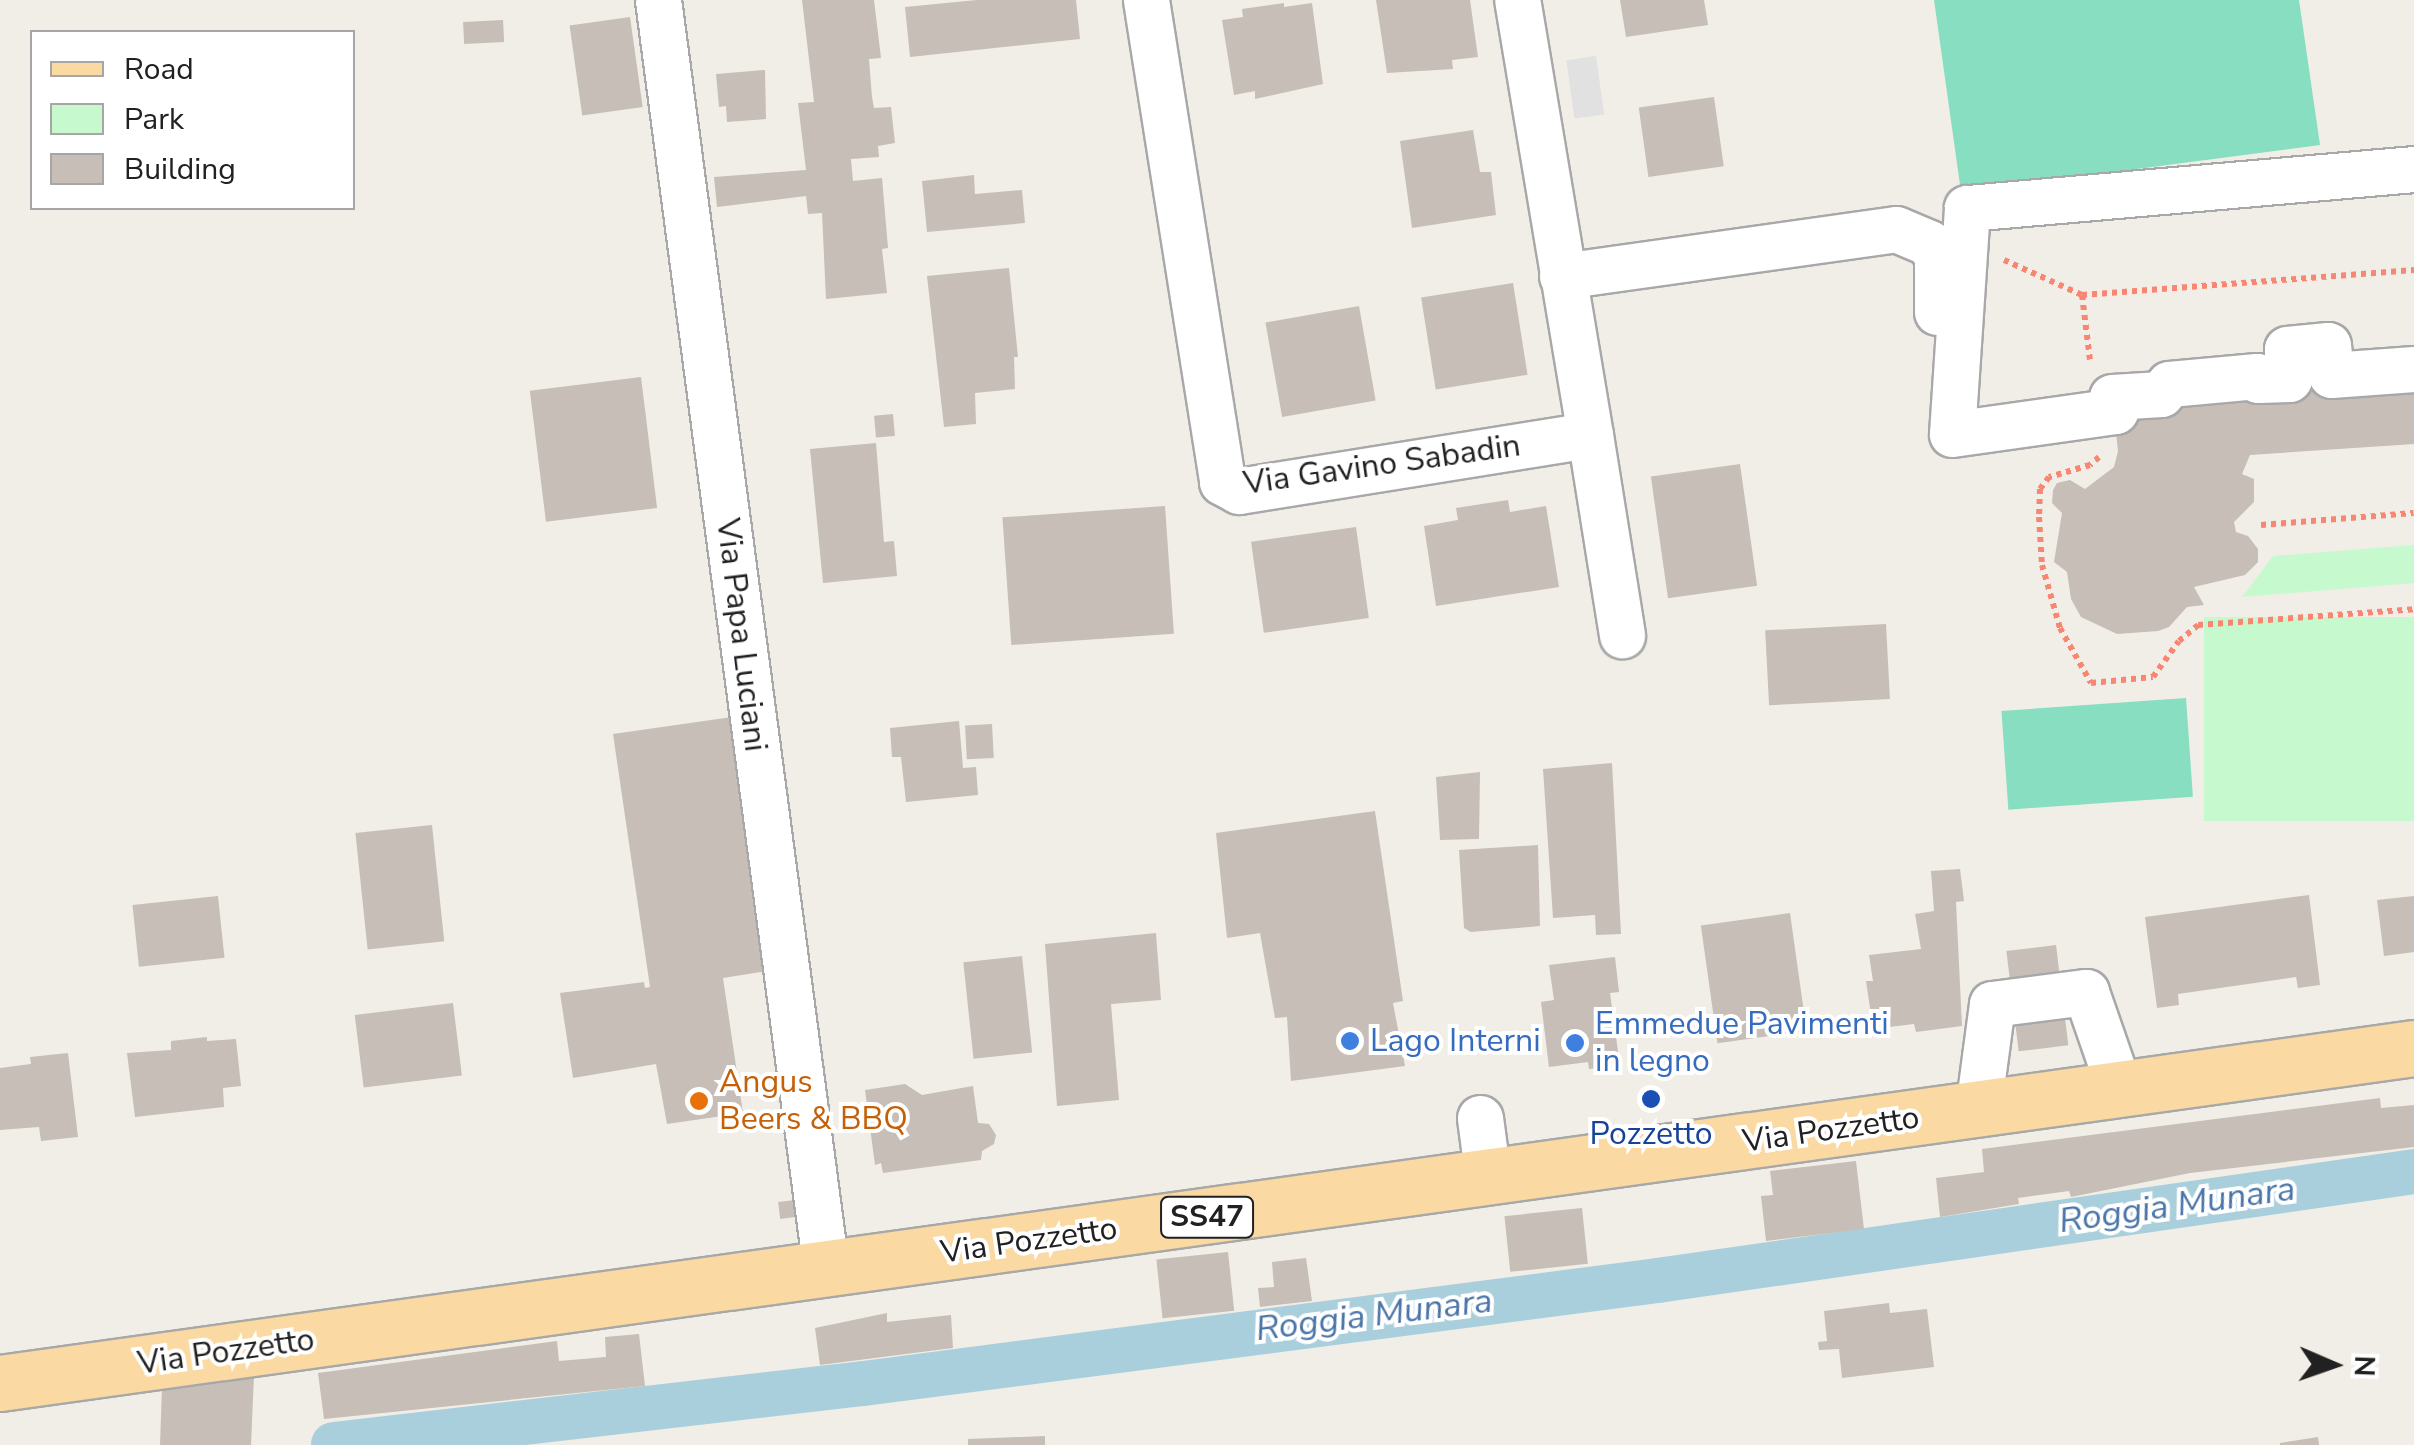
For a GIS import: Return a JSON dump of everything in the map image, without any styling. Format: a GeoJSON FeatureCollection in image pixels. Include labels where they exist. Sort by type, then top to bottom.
{"type":"FeatureCollection","features":[{"type":"Feature","properties":{"kind":"main road","name":"Via Pozzetto"},"geometry":{"type":"LineString","coordinates":[[0,1383],[2414,1048]]}},
{"type":"Feature","properties":{"kind":"street","name":"Via Papa Luciani"},"geometry":{"type":"LineString","coordinates":[[658,0],[826,1270]]}},
{"type":"Feature","properties":{"kind":"street","name":"Via Gavino Sabadin"},"geometry":{"type":"LineString","coordinates":[[1146,0],[1222,482],[1239,491],[1590,435]]}},
{"type":"Feature","properties":{"kind":"street"},"geometry":{"type":"LineString","coordinates":[[1517,0],[1622,635]]}},
{"type":"Feature","properties":{"kind":"street"},"geometry":{"type":"LineString","coordinates":[[2414,169],[1966,208],[1952,434],[2115,410],[2112,397],[2161,394],[2169,384],[2257,376],[2258,380],[2288,378],[2287,349],[2328,345],[2330,375],[2414,369]]}},
{"type":"Feature","properties":{"kind":"street"},"geometry":{"type":"LineString","coordinates":[[1562,276],[1896,229],[1929,243],[1937,258],[1940,283],[1931,394]]}},
{"type":"Feature","properties":{"kind":"street"},"geometry":{"type":"LineString","coordinates":[[1978,1110],[1992,1004],[2086,992],[2120,1090]]}},
{"type":"Feature","properties":{"kind":"street"},"geometry":{"type":"LineString","coordinates":[[1480,1118],[1488,1178]]}},
{"type":"Feature","properties":{"kind":"path"},"geometry":{"type":"LineString","coordinates":[[1965,243],[2082,295],[2414,270]]}},
{"type":"Feature","properties":{"kind":"path"},"geometry":{"type":"LineString","coordinates":[[2082,295],[2099,458],[2090,465],[2049,477],[2040,489],[2039,517],[2042,565],[2060,628],[2091,683],[2153,676],[2179,641],[2198,625],[2414,609]]}},
{"type":"Feature","properties":{"kind":"path"},"geometry":{"type":"LineString","coordinates":[[2260,524],[2414,512]]}},
{"type":"Feature","properties":{"kind":"green space"},"geometry":{"type":"Polygon","coordinates":[[[1934,0],[2299,0],[2320,145],[1961,192],[1934,0]]]}},
{"type":"Feature","properties":{"kind":"green space"},"geometry":{"type":"Polygon","coordinates":[[[2414,545],[2414,583],[2242,597],[2273,556],[2414,545]]]}},
{"type":"Feature","properties":{"kind":"green space"},"geometry":{"type":"Polygon","coordinates":[[[2204,617],[2414,617],[2414,821],[2204,821],[2204,617]]]}},
{"type":"Feature","properties":{"kind":"green space"},"geometry":{"type":"Polygon","coordinates":[[[2186,698],[2193,797],[2008,810],[2001,711],[2186,698]]]}},
{"type":"Feature","properties":{"kind":"shaded area"},"geometry":{"type":"Polygon","coordinates":[[[1596,56],[1604,114],[1575,119],[1566,60],[1596,56]]]}},
{"type":"Feature","properties":{"kind":"building"},"geometry":{"type":"Polygon","coordinates":[[[802,0],[874,0],[881,58],[869,59],[872,97],[874,108],[891,107],[895,143],[878,146],[879,157],[851,159],[853,181],[882,178],[888,248],[882,249],[887,293],[826,299],[822,213],[808,214],[806,196],[717,207],[714,177],[806,170],[798,103],[814,102],[802,0]]]}},
{"type":"Feature","properties":{"kind":"building"},"geometry":{"type":"Polygon","coordinates":[[[977,0],[1076,0],[1080,39],[910,57],[905,7],[977,0]]]}},
{"type":"Feature","properties":{"kind":"building"},"geometry":{"type":"Polygon","coordinates":[[[1376,0],[1470,0],[1478,57],[1452,60],[1453,69],[1387,73],[1376,0]]]}},
{"type":"Feature","properties":{"kind":"building"},"geometry":{"type":"Polygon","coordinates":[[[1620,0],[1704,0],[1708,25],[1626,37],[1620,0]]]}},
{"type":"Feature","properties":{"kind":"building"},"geometry":{"type":"Polygon","coordinates":[[[1284,3],[1284,7],[1312,3],[1323,84],[1255,99],[1255,91],[1234,95],[1222,20],[1243,17],[1242,9],[1284,3]]]}},
{"type":"Feature","properties":{"kind":"building"},"geometry":{"type":"Polygon","coordinates":[[[630,17],[643,107],[582,116],[570,25],[630,17]]]}},
{"type":"Feature","properties":{"kind":"building"},"geometry":{"type":"Polygon","coordinates":[[[503,20],[504,42],[464,44],[463,22],[503,20]]]}},
{"type":"Feature","properties":{"kind":"building"},"geometry":{"type":"Polygon","coordinates":[[[765,70],[766,119],[727,122],[726,106],[719,107],[716,74],[765,70]]]}},
{"type":"Feature","properties":{"kind":"building"},"geometry":{"type":"Polygon","coordinates":[[[1714,97],[1724,166],[1648,177],[1639,108],[1714,97]]]}},
{"type":"Feature","properties":{"kind":"building"},"geometry":{"type":"Polygon","coordinates":[[[1473,130],[1480,172],[1491,172],[1496,215],[1412,228],[1400,141],[1473,130]]]}},
{"type":"Feature","properties":{"kind":"building"},"geometry":{"type":"Polygon","coordinates":[[[974,175],[975,194],[1022,190],[1025,223],[927,232],[922,181],[974,175]]]}},
{"type":"Feature","properties":{"kind":"building"},"geometry":{"type":"Polygon","coordinates":[[[1009,268],[1018,357],[1014,357],[1015,389],[975,393],[976,424],[944,427],[927,276],[1009,268]]]}},
{"type":"Feature","properties":{"kind":"building"},"geometry":{"type":"Polygon","coordinates":[[[1513,283],[1528,375],[1436,389],[1421,298],[1513,283]]]}},
{"type":"Feature","properties":{"kind":"building"},"geometry":{"type":"Polygon","coordinates":[[[1359,306],[1376,401],[1282,417],[1265,322],[1359,306]]]}},
{"type":"Feature","properties":{"kind":"building"},"geometry":{"type":"Polygon","coordinates":[[[2414,369],[2414,444],[2250,455],[2242,474],[2254,479],[2254,502],[2234,522],[2236,532],[2248,536],[2258,549],[2258,562],[2245,575],[2194,587],[2204,605],[2187,607],[2169,627],[2158,631],[2117,634],[2081,617],[2071,599],[2067,572],[2054,562],[2062,513],[2052,503],[2053,490],[2057,483],[2070,480],[2085,489],[2114,467],[2118,451],[2112,397],[2414,369]]]}},
{"type":"Feature","properties":{"kind":"building"},"geometry":{"type":"Polygon","coordinates":[[[641,377],[657,508],[546,522],[530,391],[641,377]]]}},
{"type":"Feature","properties":{"kind":"building"},"geometry":{"type":"Polygon","coordinates":[[[893,414],[895,436],[876,438],[874,416],[893,414]]]}},
{"type":"Feature","properties":{"kind":"building"},"geometry":{"type":"Polygon","coordinates":[[[876,443],[884,542],[894,541],[897,576],[823,583],[810,449],[876,443]]]}},
{"type":"Feature","properties":{"kind":"building"},"geometry":{"type":"Polygon","coordinates":[[[1740,464],[1757,586],[1668,598],[1651,477],[1740,464]]]}},
{"type":"Feature","properties":{"kind":"building"},"geometry":{"type":"Polygon","coordinates":[[[1508,500],[1510,512],[1546,506],[1559,587],[1436,606],[1424,526],[1458,520],[1456,508],[1508,500]]]}},
{"type":"Feature","properties":{"kind":"building"},"geometry":{"type":"Polygon","coordinates":[[[1165,506],[1174,634],[1011,645],[1002,517],[1165,506]]]}},
{"type":"Feature","properties":{"kind":"building"},"geometry":{"type":"Polygon","coordinates":[[[1356,527],[1369,618],[1264,633],[1251,542],[1356,527]]]}},
{"type":"Feature","properties":{"kind":"building"},"geometry":{"type":"Polygon","coordinates":[[[1886,624],[1890,699],[1769,705],[1765,630],[1886,624]]]}},
{"type":"Feature","properties":{"kind":"building"},"geometry":{"type":"Polygon","coordinates":[[[732,717],[768,971],[723,978],[743,1113],[667,1124],[656,1064],[573,1078],[560,993],[644,982],[645,988],[650,987],[613,734],[732,717]]]}},
{"type":"Feature","properties":{"kind":"building"},"geometry":{"type":"Polygon","coordinates":[[[959,721],[963,768],[976,767],[978,795],[906,802],[901,757],[892,757],[890,728],[959,721]]]}},
{"type":"Feature","properties":{"kind":"building"},"geometry":{"type":"Polygon","coordinates":[[[992,724],[994,758],[967,759],[965,725],[992,724]]]}},
{"type":"Feature","properties":{"kind":"building"},"geometry":{"type":"Polygon","coordinates":[[[1612,763],[1621,934],[1596,935],[1595,915],[1553,918],[1543,769],[1612,763]]]}},
{"type":"Feature","properties":{"kind":"building"},"geometry":{"type":"Polygon","coordinates":[[[1480,772],[1479,839],[1440,840],[1436,777],[1480,772]]]}},
{"type":"Feature","properties":{"kind":"building"},"geometry":{"type":"Polygon","coordinates":[[[1375,811],[1403,1001],[1393,1003],[1405,1066],[1291,1081],[1287,1017],[1275,1018],[1260,933],[1227,938],[1216,833],[1375,811]]]}},
{"type":"Feature","properties":{"kind":"building"},"geometry":{"type":"Polygon","coordinates":[[[432,825],[444,941],[368,949],[355,833],[432,825]]]}},
{"type":"Feature","properties":{"kind":"building"},"geometry":{"type":"Polygon","coordinates":[[[1538,845],[1540,926],[1471,932],[1464,928],[1459,850],[1538,845]]]}},
{"type":"Feature","properties":{"kind":"building"},"geometry":{"type":"Polygon","coordinates":[[[1960,869],[1964,901],[1956,902],[1962,1026],[1916,1032],[1914,1024],[1873,1029],[1866,981],[1873,981],[1869,955],[1921,949],[1915,914],[1934,911],[1931,871],[1960,869]]]}},
{"type":"Feature","properties":{"kind":"building"},"geometry":{"type":"Polygon","coordinates":[[[2309,895],[2320,985],[2298,988],[2296,977],[2178,994],[2179,1005],[2157,1008],[2145,917],[2309,895]]]}},
{"type":"Feature","properties":{"kind":"building"},"geometry":{"type":"Polygon","coordinates":[[[218,896],[224,958],[139,967],[132,905],[218,896]]]}},
{"type":"Feature","properties":{"kind":"building"},"geometry":{"type":"Polygon","coordinates":[[[2414,896],[2414,952],[2384,956],[2377,900],[2414,896]]]}},
{"type":"Feature","properties":{"kind":"building"},"geometry":{"type":"Polygon","coordinates":[[[1790,913],[1807,1031],[1717,1043],[1701,926],[1790,913]]]}},
{"type":"Feature","properties":{"kind":"building"},"geometry":{"type":"Polygon","coordinates":[[[1156,933],[1161,1000],[1111,1004],[1119,1100],[1057,1106],[1045,944],[1156,933]]]}},
{"type":"Feature","properties":{"kind":"building"},"geometry":{"type":"Polygon","coordinates":[[[2056,945],[2068,1045],[2019,1051],[2006,951],[2056,945]]]}},
{"type":"Feature","properties":{"kind":"building"},"geometry":{"type":"Polygon","coordinates":[[[1022,956],[1032,1052],[973,1059],[963,962],[1022,956]]]}},
{"type":"Feature","properties":{"kind":"building"},"geometry":{"type":"Polygon","coordinates":[[[1615,957],[1619,992],[1610,993],[1620,1066],[1589,1069],[1588,1062],[1549,1067],[1541,1002],[1554,1000],[1549,965],[1615,957]]]}},
{"type":"Feature","properties":{"kind":"building"},"geometry":{"type":"Polygon","coordinates":[[[453,1003],[462,1075],[364,1088],[355,1015],[453,1003]]]}},
{"type":"Feature","properties":{"kind":"building"},"geometry":{"type":"Polygon","coordinates":[[[207,1037],[207,1041],[236,1039],[241,1086],[223,1088],[224,1107],[135,1117],[127,1053],[171,1050],[171,1041],[207,1037]]]}},
{"type":"Feature","properties":{"kind":"building"},"geometry":{"type":"Polygon","coordinates":[[[68,1053],[78,1137],[41,1141],[39,1127],[0,1130],[0,1068],[31,1064],[30,1057],[68,1053]]]}},
{"type":"Feature","properties":{"kind":"building"},"geometry":{"type":"Polygon","coordinates":[[[905,1084],[922,1095],[973,1086],[978,1123],[989,1124],[996,1135],[994,1144],[982,1151],[981,1160],[883,1173],[881,1163],[875,1165],[865,1090],[905,1084]]]}},
{"type":"Feature","properties":{"kind":"building"},"geometry":{"type":"Polygon","coordinates":[[[2380,1098],[2381,1108],[2414,1105],[2414,1147],[2190,1173],[2071,1197],[2069,1191],[2018,1198],[2019,1204],[1940,1217],[1936,1178],[1984,1172],[1982,1149],[2380,1098]]]}},
{"type":"Feature","properties":{"kind":"building"},"geometry":{"type":"Polygon","coordinates":[[[1856,1161],[1864,1229],[1766,1241],[1761,1196],[1773,1195],[1770,1171],[1856,1161]]]}},
{"type":"Feature","properties":{"kind":"building"},"geometry":{"type":"Polygon","coordinates":[[[795,1200],[797,1217],[780,1219],[778,1202],[795,1200]]]}},
{"type":"Feature","properties":{"kind":"building"},"geometry":{"type":"Polygon","coordinates":[[[1582,1208],[1588,1264],[1510,1272],[1504,1216],[1582,1208]]]}},
{"type":"Feature","properties":{"kind":"building"},"geometry":{"type":"Polygon","coordinates":[[[1228,1252],[1234,1311],[1163,1318],[1156,1260],[1228,1252]]]}},
{"type":"Feature","properties":{"kind":"building"},"geometry":{"type":"Polygon","coordinates":[[[1306,1258],[1312,1301],[1260,1307],[1258,1288],[1274,1287],[1272,1262],[1306,1258]]]}},
{"type":"Feature","properties":{"kind":"building"},"geometry":{"type":"Polygon","coordinates":[[[1889,1303],[1890,1313],[1927,1309],[1934,1367],[1842,1378],[1839,1349],[1819,1350],[1818,1342],[1827,1341],[1824,1311],[1889,1303]]]}},
{"type":"Feature","properties":{"kind":"building"},"geometry":{"type":"Polygon","coordinates":[[[887,1313],[887,1322],[951,1315],[953,1348],[820,1365],[815,1328],[887,1313]]]}},
{"type":"Feature","properties":{"kind":"building"},"geometry":{"type":"Polygon","coordinates":[[[639,1334],[645,1386],[324,1419],[318,1373],[557,1341],[559,1361],[606,1357],[605,1337],[639,1334]]]}},
{"type":"Feature","properties":{"kind":"building"},"geometry":{"type":"Polygon","coordinates":[[[254,1375],[251,1445],[160,1445],[162,1387],[254,1375]]]}},
{"type":"Feature","properties":{"kind":"building"},"geometry":{"type":"Polygon","coordinates":[[[1045,1436],[1045,1445],[968,1445],[968,1439],[1045,1436]]]}},
{"type":"Feature","properties":{"kind":"building"},"geometry":{"type":"Polygon","coordinates":[[[2318,1437],[2319,1445],[2280,1445],[2280,1443],[2318,1437]]]}},
{"type":"Feature","properties":{"kind":"waterway","name":"Roggia Munara"},"geometry":{"type":"LineString","coordinates":[[333,1444],[863,1383],[1657,1280],[2414,1171]]}},
{"type":"Feature","properties":{"kind":"place","name":"Lago Interni"},"geometry":{"type":"Point","coordinates":[1350,1041]}},
{"type":"Feature","properties":{"kind":"place","name":"Emmedue Pavimenti in legno"},"geometry":{"type":"Point","coordinates":[1575,1043]}},
{"type":"Feature","properties":{"kind":"place","name":"Pozzetto"},"geometry":{"type":"Point","coordinates":[1651,1099]}},
{"type":"Feature","properties":{"kind":"place","name":"Angus Beers & BBQ"},"geometry":{"type":"Point","coordinates":[699,1101]}}]}
